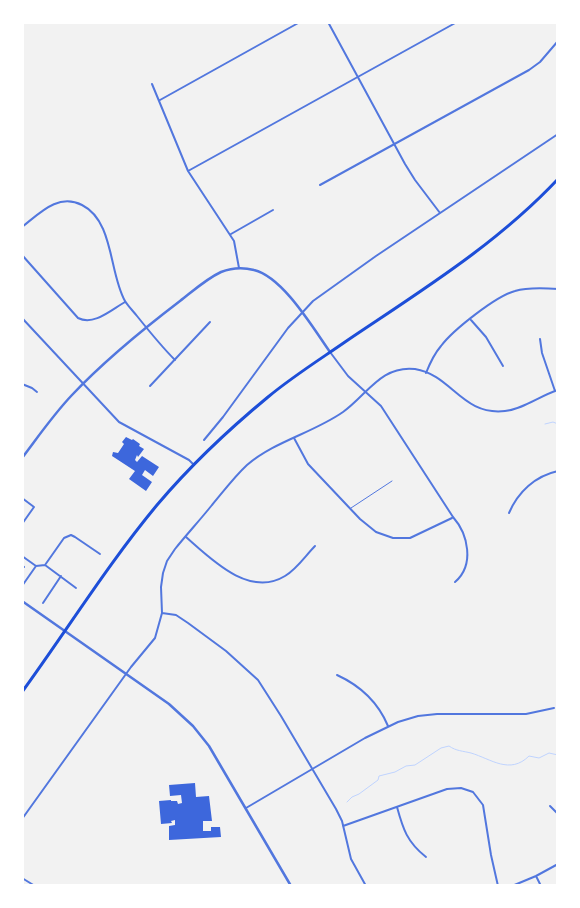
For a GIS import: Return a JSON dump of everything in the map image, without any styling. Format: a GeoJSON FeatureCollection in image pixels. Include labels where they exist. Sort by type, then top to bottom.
{"type":"FeatureCollection","features":[{"type":"Feature","properties":{"kind":"main road"},"geometry":{"type":"LineString","coordinates":[[22,692],[133,535],[194,465],[226,434],[267,398],[330,352],[476,253],[518,218],[558,179]]}},
{"type":"Feature","properties":{"kind":"street"},"geometry":{"type":"LineString","coordinates":[[159,100],[300,22]]}},
{"type":"Feature","properties":{"kind":"street"},"geometry":{"type":"LineString","coordinates":[[328,22],[415,180],[440,213]]}},
{"type":"Feature","properties":{"kind":"street"},"geometry":{"type":"LineString","coordinates":[[188,171],[457,22]]}},
{"type":"Feature","properties":{"kind":"street"},"geometry":{"type":"LineString","coordinates":[[320,185],[529,70],[540,62],[558,41]]}},
{"type":"Feature","properties":{"kind":"street"},"geometry":{"type":"LineString","coordinates":[[152,84],[188,171],[230,234],[237,250],[238,268]]}},
{"type":"Feature","properties":{"kind":"street"},"geometry":{"type":"LineString","coordinates":[[204,440],[301,313],[324,292],[558,134]]}},
{"type":"Feature","properties":{"kind":"street"},"geometry":{"type":"LineString","coordinates":[[22,228],[46,207],[56,202],[76,202],[96,215],[103,228],[125,302],[175,360]]}},
{"type":"Feature","properties":{"kind":"street"},"geometry":{"type":"LineString","coordinates":[[230,234],[273,210]]}},
{"type":"Feature","properties":{"kind":"street"},"geometry":{"type":"LineString","coordinates":[[22,255],[78,318],[82,320],[93,321],[125,302]]}},
{"type":"Feature","properties":{"kind":"street"},"geometry":{"type":"LineString","coordinates":[[22,458],[54,416],[83,384],[146,327],[214,276],[226,270],[238,268],[256,270],[271,277],[279,285],[348,376],[384,410],[462,530],[467,548],[464,568],[460,577],[455,582]]}},
{"type":"Feature","properties":{"kind":"street"},"geometry":{"type":"LineString","coordinates":[[426,373],[433,356],[441,345],[471,320],[510,292],[526,289],[558,289]]}},
{"type":"Feature","properties":{"kind":"street"},"geometry":{"type":"LineString","coordinates":[[22,318],[119,422],[189,460],[194,465]]}},
{"type":"Feature","properties":{"kind":"street"},"geometry":{"type":"LineString","coordinates":[[471,320],[486,337],[503,366]]}},
{"type":"Feature","properties":{"kind":"street"},"geometry":{"type":"LineString","coordinates":[[150,386],[210,322]]}},
{"type":"Feature","properties":{"kind":"street"},"geometry":{"type":"LineString","coordinates":[[22,819],[126,673],[155,638],[162,613],[164,568],[175,549],[246,466],[264,452],[337,416],[351,406],[376,380],[391,371],[408,369],[426,373],[441,380],[467,402],[488,410],[514,409],[556,390],[542,353],[540,339]]}},
{"type":"Feature","properties":{"kind":"street"},"geometry":{"type":"LineString","coordinates":[[22,384],[37,392]]}},
{"type":"Feature","properties":{"kind":"street"},"geometry":{"type":"LineString","coordinates":[[294,438],[308,464],[368,527],[376,532],[398,539],[416,535],[453,517]]}},
{"type":"Feature","properties":{"kind":"street"},"geometry":{"type":"LineString","coordinates":[[509,512],[516,498],[529,485],[544,476],[558,471]]}},
{"type":"Feature","properties":{"kind":"street"},"geometry":{"type":"LineString","coordinates":[[22,498],[34,507],[22,524]]}},
{"type":"Feature","properties":{"kind":"street"},"geometry":{"type":"LineString","coordinates":[[45,565],[64,538],[71,535],[100,554]]}},
{"type":"Feature","properties":{"kind":"street"},"geometry":{"type":"LineString","coordinates":[[185,536],[223,568],[243,579],[256,582],[270,581],[287,575],[315,546]]}},
{"type":"Feature","properties":{"kind":"street"},"geometry":{"type":"LineString","coordinates":[[22,556],[36,566],[45,565],[76,588]]}},
{"type":"Feature","properties":{"kind":"street"},"geometry":{"type":"LineString","coordinates":[[22,586],[36,566]]}},
{"type":"Feature","properties":{"kind":"street"},"geometry":{"type":"LineString","coordinates":[[43,603],[60,576]]}},
{"type":"Feature","properties":{"kind":"street"},"geometry":{"type":"LineString","coordinates":[[22,601],[169,704],[193,726],[209,746],[291,886]]}},
{"type":"Feature","properties":{"kind":"street"},"geometry":{"type":"LineString","coordinates":[[162,613],[176,615],[188,623],[226,651],[258,680],[336,809],[352,859],[366,886]]}},
{"type":"Feature","properties":{"kind":"street"},"geometry":{"type":"LineString","coordinates":[[337,675],[358,687],[370,697],[381,711],[388,726]]}},
{"type":"Feature","properties":{"kind":"street"},"geometry":{"type":"LineString","coordinates":[[245,808],[388,726],[418,716],[437,714],[526,714],[554,708]]}},
{"type":"Feature","properties":{"kind":"street"},"geometry":{"type":"LineString","coordinates":[[343,826],[447,789],[461,788],[473,792],[483,805],[498,886]]}},
{"type":"Feature","properties":{"kind":"street"},"geometry":{"type":"LineString","coordinates":[[550,806],[558,814]]}},
{"type":"Feature","properties":{"kind":"street"},"geometry":{"type":"LineString","coordinates":[[397,807],[406,836],[426,856]]}},
{"type":"Feature","properties":{"kind":"street"},"geometry":{"type":"LineString","coordinates":[[512,886],[558,864]]}},
{"type":"Feature","properties":{"kind":"street"},"geometry":{"type":"LineString","coordinates":[[536,876],[541,886]]}},
{"type":"Feature","properties":{"kind":"street"},"geometry":{"type":"LineString","coordinates":[[22,878],[35,886]]}},
{"type":"Feature","properties":{"kind":"lane"},"geometry":{"type":"LineString","coordinates":[[351,508],[392,481]]}},
{"type":"Feature","properties":{"kind":"building"},"geometry":{"type":"Polygon","coordinates":[[[126,437],[133,439],[144,449],[138,457],[137,455],[135,460],[137,462],[142,456],[159,467],[153,476],[145,470],[142,475],[152,482],[146,491],[129,479],[135,471],[112,456],[113,452],[118,453],[126,437]]]}},
{"type":"Feature","properties":{"kind":"building"},"geometry":{"type":"Polygon","coordinates":[[[195,783],[196,797],[209,796],[212,821],[203,821],[203,831],[211,831],[211,827],[220,827],[221,837],[169,840],[169,826],[175,825],[175,820],[171,821],[172,823],[161,824],[159,801],[171,800],[177,801],[178,804],[182,803],[181,795],[170,796],[169,785],[195,783]]]}},
{"type":"Feature","properties":{"kind":"waterway"},"geometry":{"type":"LineString","coordinates":[[545,424],[553,422],[558,424]]}},
{"type":"Feature","properties":{"kind":"waterway"},"geometry":{"type":"LineString","coordinates":[[347,802],[378,780],[379,776],[395,772],[406,766],[415,765],[441,748],[449,746],[493,762],[508,765],[522,762],[529,756],[539,758],[549,753],[558,755]]}}]}
